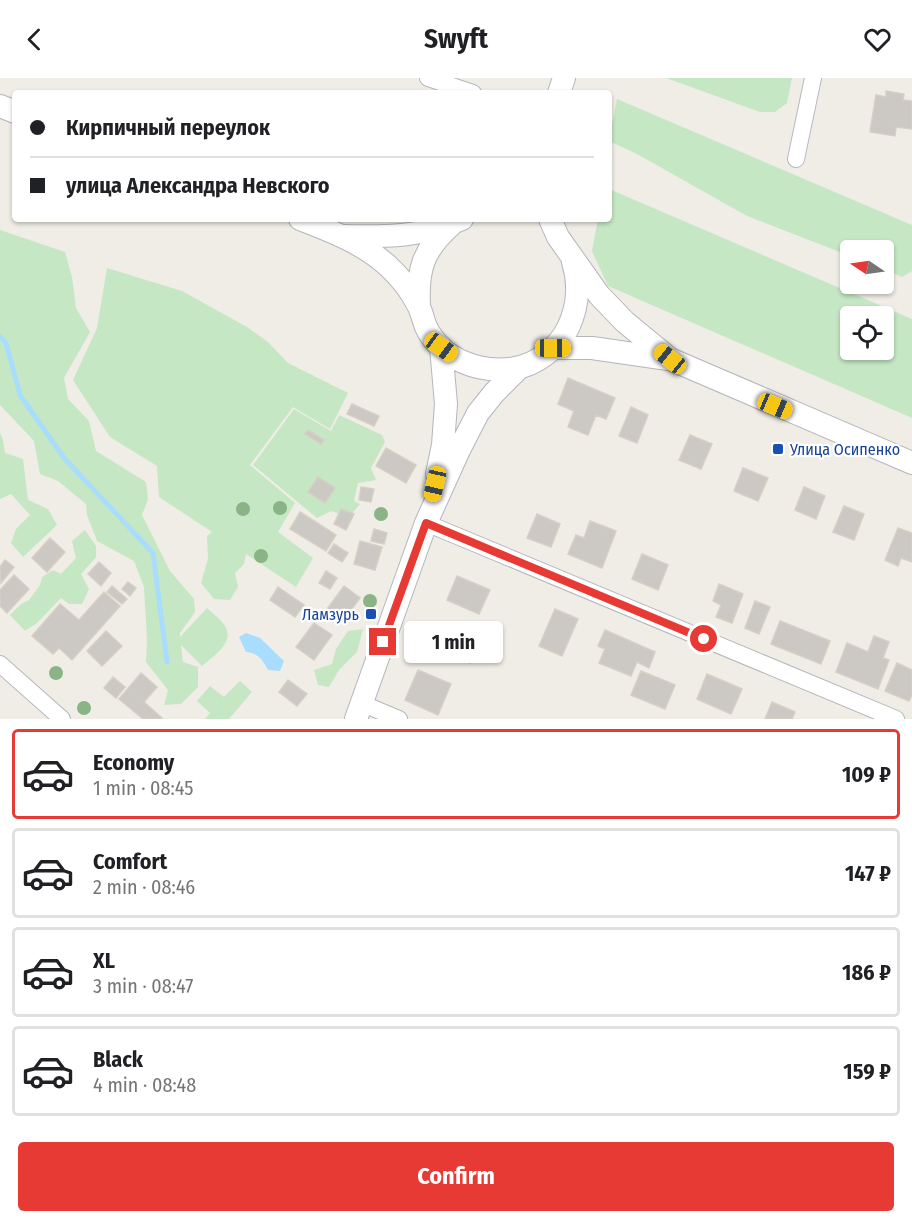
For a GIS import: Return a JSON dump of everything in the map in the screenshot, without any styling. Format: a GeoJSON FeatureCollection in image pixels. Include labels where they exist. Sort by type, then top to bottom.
{"type":"FeatureCollection","features":[{"type":"Feature","properties":{"kind":"main road"},"geometry":{"type":"LineString","coordinates":[[308,222],[344,236],[387,265],[402,280],[419,306],[427,328],[441,347],[460,361],[482,369],[501,370],[520,367],[538,360],[553,348],[565,333],[574,316],[578,295],[577,274],[559,237]]}},
{"type":"Feature","properties":{"kind":"main road"},"geometry":{"type":"LineString","coordinates":[[344,236],[393,237],[425,232],[455,222]]}},
{"type":"Feature","properties":{"kind":"main road"},"geometry":{"type":"LineString","coordinates":[[419,306],[418,283],[423,260],[435,239],[457,222]]}},
{"type":"Feature","properties":{"kind":"main road"},"geometry":{"type":"LineString","coordinates":[[540,222],[559,237],[599,295],[625,322],[670,359]]}},
{"type":"Feature","properties":{"kind":"main road"},"geometry":{"type":"LineString","coordinates":[[426,523],[443,445],[446,404],[441,347]]}},
{"type":"Feature","properties":{"kind":"main road"},"geometry":{"type":"LineString","coordinates":[[553,348],[592,348],[670,359],[912,464]]}},
{"type":"Feature","properties":{"kind":"main road"},"geometry":{"type":"LineString","coordinates":[[359,711],[426,523],[459,450],[478,413],[520,367]]}},
{"type":"Feature","properties":{"kind":"street"},"geometry":{"type":"LineString","coordinates":[[428,78],[464,90]]}},
{"type":"Feature","properties":{"kind":"street"},"geometry":{"type":"LineString","coordinates":[[796,159],[813,78]]}},
{"type":"Feature","properties":{"kind":"street"},"geometry":{"type":"LineString","coordinates":[[426,523],[896,719]]}},
{"type":"Feature","properties":{"kind":"street"},"geometry":{"type":"LineString","coordinates":[[0,664],[62,719]]}},
{"type":"Feature","properties":{"kind":"street"},"geometry":{"type":"LineString","coordinates":[[359,711],[399,719]]}},
{"type":"Feature","properties":{"kind":"green space"},"geometry":{"type":"Polygon","coordinates":[[[666,78],[792,78],[787,103],[775,112],[760,112],[666,78]]]}},
{"type":"Feature","properties":{"kind":"green space"},"geometry":{"type":"Polygon","coordinates":[[[617,99],[912,225],[912,271],[902,277],[894,273],[894,240],[840,240],[840,252],[747,216],[612,142],[612,125],[617,99]]]}},
{"type":"Feature","properties":{"kind":"green space"},"geometry":{"type":"Polygon","coordinates":[[[612,190],[840,288],[840,294],[854,294],[882,306],[840,306],[840,360],[894,360],[894,311],[912,319],[912,418],[608,286],[592,251],[597,222],[612,222],[612,190]]]}},
{"type":"Feature","properties":{"kind":"green space"},"geometry":{"type":"Polygon","coordinates":[[[0,230],[65,252],[72,277],[76,308],[90,332],[64,378],[68,399],[89,421],[96,451],[146,482],[148,499],[142,515],[170,571],[194,599],[195,612],[180,633],[180,637],[207,608],[225,626],[227,638],[225,643],[202,666],[181,645],[183,662],[198,667],[198,687],[181,704],[164,705],[168,690],[146,662],[144,587],[134,561],[97,541],[87,515],[86,504],[58,481],[40,474],[34,441],[0,405],[0,230]]]}},
{"type":"Feature","properties":{"kind":"green space"},"geometry":{"type":"Polygon","coordinates":[[[107,268],[182,291],[247,327],[268,342],[288,363],[348,393],[330,429],[293,407],[250,465],[295,503],[278,532],[313,558],[296,587],[246,554],[244,564],[235,573],[238,587],[230,600],[214,599],[201,583],[208,559],[207,536],[212,532],[159,497],[157,466],[110,437],[73,380],[97,328],[107,268]]]}},
{"type":"Feature","properties":{"kind":"green space"},"geometry":{"type":"Polygon","coordinates":[[[294,409],[331,431],[339,415],[382,435],[385,442],[371,468],[376,480],[358,483],[354,501],[360,504],[349,517],[331,511],[317,518],[253,465],[294,409]]]}},
{"type":"Feature","properties":{"kind":"green space"},"geometry":{"type":"Polygon","coordinates":[[[0,433],[5,453],[23,459],[28,500],[48,509],[57,525],[23,557],[11,543],[16,529],[30,515],[11,494],[0,499],[0,433]]]}},
{"type":"Feature","properties":{"kind":"green space"},"geometry":{"type":"Polygon","coordinates":[[[85,530],[96,546],[96,557],[81,574],[89,589],[82,604],[69,604],[61,598],[37,623],[25,631],[10,615],[21,604],[29,600],[40,585],[42,577],[53,570],[61,574],[76,558],[72,541],[85,530]]]}},
{"type":"Feature","properties":{"kind":"green space"},"geometry":{"type":"Polygon","coordinates":[[[363,629],[357,652],[339,670],[329,687],[318,685],[314,670],[332,664],[336,649],[348,631],[363,629]]]}},
{"type":"Feature","properties":{"kind":"green space"},"geometry":{"type":"Polygon","coordinates":[[[240,681],[252,692],[229,719],[205,719],[210,713],[197,701],[210,686],[224,697],[240,681]]]}},
{"type":"Feature","properties":{"kind":"water"},"geometry":{"type":"Polygon","coordinates":[[[246,633],[260,638],[284,661],[280,671],[268,670],[259,657],[246,652],[239,637],[246,633]]]}},
{"type":"Feature","properties":{"kind":"building"},"geometry":{"type":"Polygon","coordinates":[[[886,91],[904,94],[903,100],[912,101],[912,129],[896,127],[895,136],[870,132],[876,95],[886,97],[886,91]]]}},
{"type":"Feature","properties":{"kind":"building"},"geometry":{"type":"Polygon","coordinates":[[[568,378],[615,398],[606,419],[596,415],[588,435],[568,427],[574,411],[558,404],[568,378]]]}},
{"type":"Feature","properties":{"kind":"building"},"geometry":{"type":"Polygon","coordinates":[[[352,404],[379,416],[374,426],[347,414],[352,404]]]}},
{"type":"Feature","properties":{"kind":"building"},"geometry":{"type":"Polygon","coordinates":[[[631,407],[648,415],[637,443],[619,436],[631,407]]]}},
{"type":"Feature","properties":{"kind":"building"},"geometry":{"type":"Polygon","coordinates":[[[308,430],[324,440],[321,444],[305,434],[308,430]]]}},
{"type":"Feature","properties":{"kind":"building"},"geometry":{"type":"Polygon","coordinates":[[[690,435],[712,444],[701,469],[679,460],[690,435]]]}},
{"type":"Feature","properties":{"kind":"building"},"geometry":{"type":"Polygon","coordinates":[[[386,448],[416,465],[406,483],[376,466],[386,448]]]}},
{"type":"Feature","properties":{"kind":"building"},"geometry":{"type":"Polygon","coordinates":[[[743,468],[768,478],[758,501],[734,491],[743,468]]]}},
{"type":"Feature","properties":{"kind":"building"},"geometry":{"type":"Polygon","coordinates":[[[318,477],[335,488],[325,503],[308,492],[318,477]]]}},
{"type":"Feature","properties":{"kind":"building"},"geometry":{"type":"Polygon","coordinates":[[[361,487],[374,489],[371,502],[359,500],[361,487]]]}},
{"type":"Feature","properties":{"kind":"building"},"geometry":{"type":"Polygon","coordinates":[[[804,487],[825,496],[816,519],[795,510],[804,487]]]}},
{"type":"Feature","properties":{"kind":"building"},"geometry":{"type":"Polygon","coordinates":[[[844,506],[864,514],[854,540],[833,532],[844,506]]]}},
{"type":"Feature","properties":{"kind":"building"},"geometry":{"type":"Polygon","coordinates":[[[341,509],[354,514],[346,530],[334,524],[341,509]]]}},
{"type":"Feature","properties":{"kind":"building"},"geometry":{"type":"Polygon","coordinates":[[[300,512],[336,535],[326,551],[290,529],[300,512]]]}},
{"type":"Feature","properties":{"kind":"building"},"geometry":{"type":"Polygon","coordinates":[[[537,514],[560,524],[551,547],[527,538],[537,514]]]}},
{"type":"Feature","properties":{"kind":"building"},"geometry":{"type":"Polygon","coordinates":[[[590,521],[616,531],[602,568],[568,554],[576,535],[584,538],[590,521]]]}},
{"type":"Feature","properties":{"kind":"building"},"geometry":{"type":"Polygon","coordinates":[[[898,528],[912,533],[912,562],[901,558],[898,566],[885,560],[898,528]]]}},
{"type":"Feature","properties":{"kind":"building"},"geometry":{"type":"Polygon","coordinates":[[[374,529],[387,533],[384,544],[371,541],[374,529]]]}},
{"type":"Feature","properties":{"kind":"building"},"geometry":{"type":"Polygon","coordinates":[[[50,538],[65,552],[47,572],[32,558],[50,538]]]}},
{"type":"Feature","properties":{"kind":"building"},"geometry":{"type":"Polygon","coordinates":[[[360,541],[382,547],[375,570],[354,564],[360,541]]]}},
{"type":"Feature","properties":{"kind":"building"},"geometry":{"type":"Polygon","coordinates":[[[334,544],[348,553],[342,562],[328,553],[334,544]]]}},
{"type":"Feature","properties":{"kind":"building"},"geometry":{"type":"Polygon","coordinates":[[[642,554],[668,565],[658,590],[632,579],[642,554]]]}},
{"type":"Feature","properties":{"kind":"building"},"geometry":{"type":"Polygon","coordinates":[[[5,560],[14,567],[1,583],[0,567],[5,560]]]}},
{"type":"Feature","properties":{"kind":"building"},"geometry":{"type":"Polygon","coordinates":[[[99,562],[111,573],[101,586],[88,574],[99,562]]]}},
{"type":"Feature","properties":{"kind":"building"},"geometry":{"type":"Polygon","coordinates":[[[326,571],[337,578],[330,589],[319,583],[326,571]]]}},
{"type":"Feature","properties":{"kind":"building"},"geometry":{"type":"Polygon","coordinates":[[[14,575],[29,589],[7,613],[0,606],[0,590],[14,575]]]}},
{"type":"Feature","properties":{"kind":"building"},"geometry":{"type":"Polygon","coordinates":[[[457,576],[490,590],[479,614],[447,600],[457,576]]]}},
{"type":"Feature","properties":{"kind":"building"},"geometry":{"type":"Polygon","coordinates":[[[128,582],[136,588],[130,596],[122,589],[128,582]]]}},
{"type":"Feature","properties":{"kind":"building"},"geometry":{"type":"Polygon","coordinates":[[[719,584],[743,594],[732,623],[716,617],[721,605],[713,601],[719,584]]]}},
{"type":"Feature","properties":{"kind":"building"},"geometry":{"type":"Polygon","coordinates":[[[112,586],[127,599],[122,604],[107,592],[112,586]]]}},
{"type":"Feature","properties":{"kind":"building"},"geometry":{"type":"Polygon","coordinates":[[[344,586],[360,598],[343,621],[327,609],[344,586]]]}},
{"type":"Feature","properties":{"kind":"building"},"geometry":{"type":"Polygon","coordinates":[[[278,587],[304,605],[295,617],[270,600],[278,587]]]}},
{"type":"Feature","properties":{"kind":"building"},"geometry":{"type":"Polygon","coordinates":[[[104,592],[120,606],[72,660],[59,648],[53,654],[32,636],[60,604],[79,620],[104,592]]]}},
{"type":"Feature","properties":{"kind":"building"},"geometry":{"type":"Polygon","coordinates":[[[755,601],[770,607],[759,634],[745,628],[755,601]]]}},
{"type":"Feature","properties":{"kind":"building"},"geometry":{"type":"Polygon","coordinates":[[[555,609],[578,619],[562,656],[539,646],[555,609]]]}},
{"type":"Feature","properties":{"kind":"building"},"geometry":{"type":"Polygon","coordinates":[[[780,621],[830,641],[821,664],[771,644],[780,621]]]}},
{"type":"Feature","properties":{"kind":"building"},"geometry":{"type":"Polygon","coordinates":[[[314,623],[332,635],[314,660],[296,647],[314,623]]]}},
{"type":"Feature","properties":{"kind":"building"},"geometry":{"type":"Polygon","coordinates":[[[446,628],[478,639],[470,663],[438,652],[446,628]]]}},
{"type":"Feature","properties":{"kind":"building"},"geometry":{"type":"Polygon","coordinates":[[[605,630],[655,652],[649,668],[637,662],[631,676],[599,663],[605,649],[598,646],[605,630]]]}},
{"type":"Feature","properties":{"kind":"building"},"geometry":{"type":"Polygon","coordinates":[[[106,631],[122,646],[102,666],[87,651],[106,631]]]}},
{"type":"Feature","properties":{"kind":"building"},"geometry":{"type":"Polygon","coordinates":[[[874,636],[889,642],[883,658],[889,660],[878,689],[836,672],[847,643],[868,652],[874,636]]]}},
{"type":"Feature","properties":{"kind":"building"},"geometry":{"type":"Polygon","coordinates":[[[897,663],[912,670],[912,695],[909,701],[885,691],[897,663]]]}},
{"type":"Feature","properties":{"kind":"building"},"geometry":{"type":"Polygon","coordinates":[[[418,670],[451,684],[438,715],[405,700],[418,670]]]}},
{"type":"Feature","properties":{"kind":"building"},"geometry":{"type":"Polygon","coordinates":[[[641,671],[675,685],[665,709],[631,695],[641,671]]]}},
{"type":"Feature","properties":{"kind":"building"},"geometry":{"type":"Polygon","coordinates":[[[141,673],[157,687],[144,702],[161,719],[143,719],[119,699],[141,673]]]}},
{"type":"Feature","properties":{"kind":"building"},"geometry":{"type":"Polygon","coordinates":[[[707,674],[742,689],[731,714],[697,699],[707,674]]]}},
{"type":"Feature","properties":{"kind":"building"},"geometry":{"type":"Polygon","coordinates":[[[113,677],[125,687],[116,698],[104,688],[113,677]]]}},
{"type":"Feature","properties":{"kind":"building"},"geometry":{"type":"Polygon","coordinates":[[[288,680],[307,694],[297,706],[279,692],[288,680]]]}},
{"type":"Feature","properties":{"kind":"building"},"geometry":{"type":"Polygon","coordinates":[[[772,702],[795,712],[792,719],[765,719],[772,702]]]}},
{"type":"Feature","properties":{"kind":"waterway"},"geometry":{"type":"LineString","coordinates":[[0,337],[6,343],[20,395],[64,458],[153,553],[167,662]]}},
{"type":"Feature","properties":{"kind":"place","name":"Улица Осипенко"},"geometry":{"type":"Point","coordinates":[778,449]}},
{"type":"Feature","properties":{"kind":"place","name":"Ламзурь"},"geometry":{"type":"Point","coordinates":[371,614]}},
{"type":"Feature","properties":{"kind":"route"},"geometry":{"type":"LineString","coordinates":[[383,642],[426,523],[704,639]]}}]}
